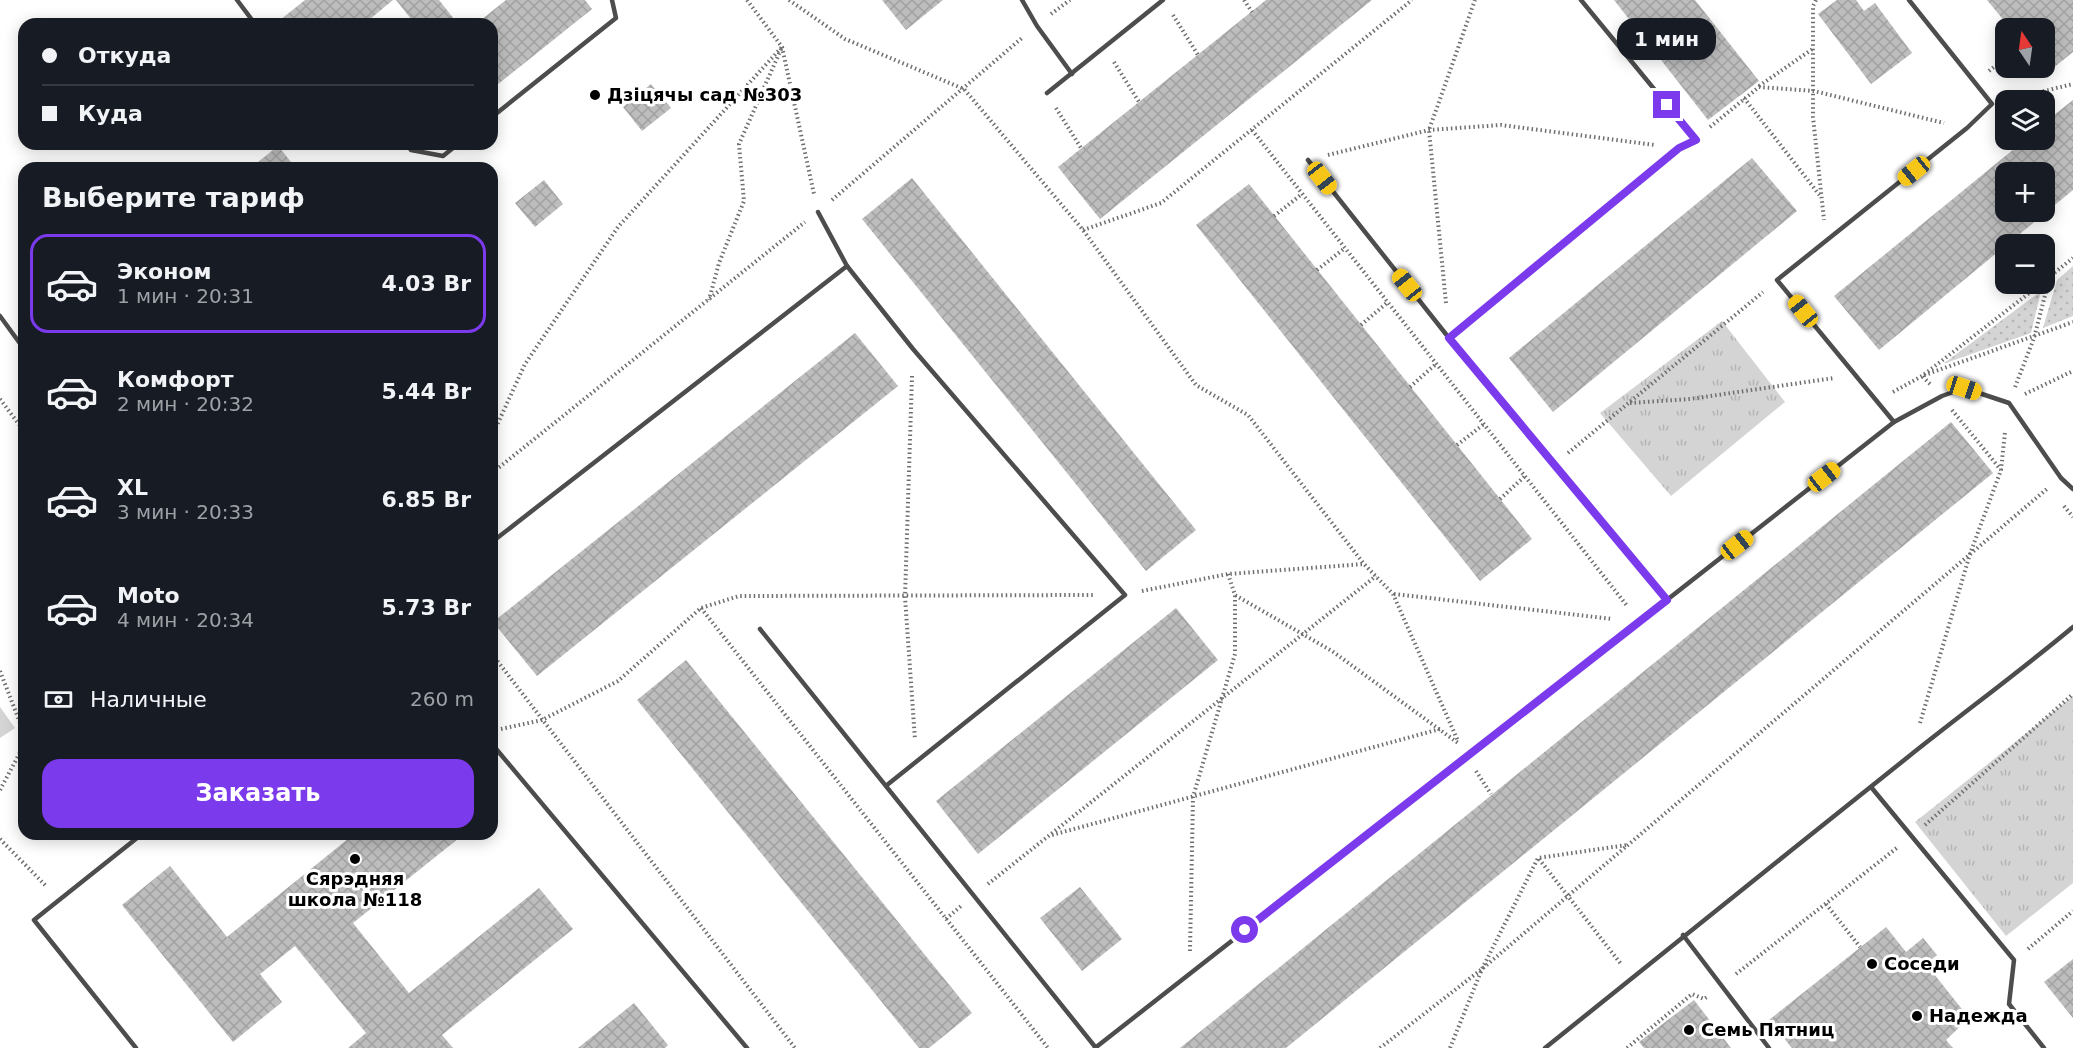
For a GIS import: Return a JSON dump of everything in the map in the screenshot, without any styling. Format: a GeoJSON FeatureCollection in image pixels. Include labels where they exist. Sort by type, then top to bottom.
{"type":"FeatureCollection","features":[{"type":"Feature","properties":{"kind":"lane"},"geometry":{"type":"LineString","coordinates":[[245,0],[238,2],[250,18]]}},
{"type":"Feature","properties":{"kind":"lane"},"geometry":{"type":"LineString","coordinates":[[498,112],[616,18],[612,0]]}},
{"type":"Feature","properties":{"kind":"lane"},"geometry":{"type":"LineString","coordinates":[[1022,0],[1037,26],[1072,74]]}},
{"type":"Feature","properties":{"kind":"lane"},"geometry":{"type":"LineString","coordinates":[[1047,93],[1163,0]]}},
{"type":"Feature","properties":{"kind":"lane"},"geometry":{"type":"LineString","coordinates":[[1449,338],[1679,148],[1696,140],[1581,0]]}},
{"type":"Feature","properties":{"kind":"lane"},"geometry":{"type":"LineString","coordinates":[[1894,422],[1777,280],[1967,128],[1992,104],[1909,0]]}},
{"type":"Feature","properties":{"kind":"lane"},"geometry":{"type":"LineString","coordinates":[[411,150],[443,156],[450,150]]}},
{"type":"Feature","properties":{"kind":"lane"},"geometry":{"type":"LineString","coordinates":[[1308,160],[1449,338],[1667,600]]}},
{"type":"Feature","properties":{"kind":"lane"},"geometry":{"type":"LineString","coordinates":[[818,212],[847,266],[913,349],[1125,595],[887,785]]}},
{"type":"Feature","properties":{"kind":"lane"},"geometry":{"type":"LineString","coordinates":[[498,537],[847,266]]}},
{"type":"Feature","properties":{"kind":"lane"},"geometry":{"type":"LineString","coordinates":[[0,316],[18,339]]}},
{"type":"Feature","properties":{"kind":"lane"},"geometry":{"type":"LineString","coordinates":[[760,628],[1096,1048],[1894,422],[1942,396],[1964,388],[2008,403],[2061,478],[2073,489]]}},
{"type":"Feature","properties":{"kind":"lane"},"geometry":{"type":"LineString","coordinates":[[1545,1048],[1683,935],[1910,755],[2010,680],[2073,627]]}},
{"type":"Feature","properties":{"kind":"lane"},"geometry":{"type":"LineString","coordinates":[[498,751],[747,1048]]}},
{"type":"Feature","properties":{"kind":"lane"},"geometry":{"type":"LineString","coordinates":[[1871,787],[2014,960],[2009,1004],[2044,1048]]}},
{"type":"Feature","properties":{"kind":"lane"},"geometry":{"type":"LineString","coordinates":[[134,840],[34,920],[136,1048]]}},
{"type":"Feature","properties":{"kind":"lane"},"geometry":{"type":"LineString","coordinates":[[1683,935],[1769,1048]]}},
{"type":"Feature","properties":{"kind":"path"},"geometry":{"type":"LineString","coordinates":[[747,0],[782,47],[818,212]]}},
{"type":"Feature","properties":{"kind":"path"},"geometry":{"type":"LineString","coordinates":[[789,0],[845,39],[964,89],[1083,230],[1197,385],[1248,415],[1364,564],[1393,594],[1459,743],[1491,794]]}},
{"type":"Feature","properties":{"kind":"path"},"geometry":{"type":"LineString","coordinates":[[498,468],[818,212],[1070,0]]}},
{"type":"Feature","properties":{"kind":"path"},"geometry":{"type":"LineString","coordinates":[[1163,0],[1198,55]]}},
{"type":"Feature","properties":{"kind":"path"},"geometry":{"type":"LineString","coordinates":[[1244,0],[1252,12]]}},
{"type":"Feature","properties":{"kind":"path"},"geometry":{"type":"LineString","coordinates":[[1083,230],[1161,203],[1412,0]]}},
{"type":"Feature","properties":{"kind":"path"},"geometry":{"type":"LineString","coordinates":[[1449,338],[1429,130],[1475,0]]}},
{"type":"Feature","properties":{"kind":"path"},"geometry":{"type":"LineString","coordinates":[[1816,0],[1813,6],[1813,117],[1826,241]]}},
{"type":"Feature","properties":{"kind":"path"},"geometry":{"type":"LineString","coordinates":[[709,300],[719,263],[744,201],[739,144],[782,47]]}},
{"type":"Feature","properties":{"kind":"path"},"geometry":{"type":"LineString","coordinates":[[498,423],[525,364],[618,227],[782,47]]}},
{"type":"Feature","properties":{"kind":"path"},"geometry":{"type":"LineString","coordinates":[[1104,48],[1139,102]]}},
{"type":"Feature","properties":{"kind":"path"},"geometry":{"type":"LineString","coordinates":[[1696,140],[1758,87],[1814,48]]}},
{"type":"Feature","properties":{"kind":"path"},"geometry":{"type":"LineString","coordinates":[[1989,71],[1995,66]]}},
{"type":"Feature","properties":{"kind":"path"},"geometry":{"type":"LineString","coordinates":[[2048,90],[2073,84]]}},
{"type":"Feature","properties":{"kind":"path"},"geometry":{"type":"LineString","coordinates":[[1758,87],[1814,91],[1967,128]]}},
{"type":"Feature","properties":{"kind":"path"},"geometry":{"type":"LineString","coordinates":[[1047,93],[1081,148]]}},
{"type":"Feature","properties":{"kind":"path"},"geometry":{"type":"LineString","coordinates":[[1744,98],[1821,198]]}},
{"type":"Feature","properties":{"kind":"path"},"geometry":{"type":"LineString","coordinates":[[1308,160],[1429,130],[1501,125],[1679,148]]}},
{"type":"Feature","properties":{"kind":"path"},"geometry":{"type":"LineString","coordinates":[[1252,130],[1640,622]]}},
{"type":"Feature","properties":{"kind":"path"},"geometry":{"type":"LineString","coordinates":[[1274,216],[1302,194]]}},
{"type":"Feature","properties":{"kind":"path"},"geometry":{"type":"LineString","coordinates":[[1317,270],[1345,248]]}},
{"type":"Feature","properties":{"kind":"path"},"geometry":{"type":"LineString","coordinates":[[2055,272],[2073,258]]}},
{"type":"Feature","properties":{"kind":"path"},"geometry":{"type":"LineString","coordinates":[[1554,465],[1777,280]]}},
{"type":"Feature","properties":{"kind":"path"},"geometry":{"type":"LineString","coordinates":[[1877,401],[1922,376],[2028,294]]}},
{"type":"Feature","properties":{"kind":"path"},"geometry":{"type":"LineString","coordinates":[[1910,755],[1970,554],[2001,470],[2008,403],[2034,338],[2045,294]]}},
{"type":"Feature","properties":{"kind":"path"},"geometry":{"type":"LineString","coordinates":[[1361,325],[1388,302]]}},
{"type":"Feature","properties":{"kind":"path"},"geometry":{"type":"LineString","coordinates":[[1922,376],[2034,338],[2073,322]]}},
{"type":"Feature","properties":{"kind":"path"},"geometry":{"type":"LineString","coordinates":[[913,349],[906,597],[916,761]]}},
{"type":"Feature","properties":{"kind":"path"},"geometry":{"type":"LineString","coordinates":[[1410,387],[1436,364]]}},
{"type":"Feature","properties":{"kind":"path"},"geometry":{"type":"LineString","coordinates":[[2008,403],[2073,370]]}},
{"type":"Feature","properties":{"kind":"path"},"geometry":{"type":"LineString","coordinates":[[1629,403],[1690,399],[1855,375]]}},
{"type":"Feature","properties":{"kind":"path"},"geometry":{"type":"LineString","coordinates":[[1922,376],[1942,396],[1960,423],[2001,470]]}},
{"type":"Feature","properties":{"kind":"path"},"geometry":{"type":"LineString","coordinates":[[0,399],[18,423]]}},
{"type":"Feature","properties":{"kind":"path"},"geometry":{"type":"LineString","coordinates":[[1457,445],[1484,424]]}},
{"type":"Feature","properties":{"kind":"path"},"geometry":{"type":"LineString","coordinates":[[1500,499],[1525,476]]}},
{"type":"Feature","properties":{"kind":"path"},"geometry":{"type":"LineString","coordinates":[[1380,1048],[1482,969],[2061,478]]}},
{"type":"Feature","properties":{"kind":"path"},"geometry":{"type":"LineString","coordinates":[[498,729],[542,720],[618,681],[701,608],[739,596],[1125,595],[1228,574],[1364,564]]}},
{"type":"Feature","properties":{"kind":"path"},"geometry":{"type":"LineString","coordinates":[[1190,974],[1193,796],[1235,654],[1235,595],[1228,574]]}},
{"type":"Feature","properties":{"kind":"path"},"geometry":{"type":"LineString","coordinates":[[946,919],[1376,576]]}},
{"type":"Feature","properties":{"kind":"path"},"geometry":{"type":"LineString","coordinates":[[1393,594],[1640,622]]}},
{"type":"Feature","properties":{"kind":"path"},"geometry":{"type":"LineString","coordinates":[[1235,595],[1332,651],[1459,743]]}},
{"type":"Feature","properties":{"kind":"path"},"geometry":{"type":"LineString","coordinates":[[701,608],[1048,1048]]}},
{"type":"Feature","properties":{"kind":"path"},"geometry":{"type":"LineString","coordinates":[[498,662],[795,1048]]}},
{"type":"Feature","properties":{"kind":"path"},"geometry":{"type":"LineString","coordinates":[[0,671],[18,718]]}},
{"type":"Feature","properties":{"kind":"path"},"geometry":{"type":"LineString","coordinates":[[1732,977],[1912,836],[2073,694]]}},
{"type":"Feature","properties":{"kind":"path"},"geometry":{"type":"LineString","coordinates":[[1049,836],[1440,729]]}},
{"type":"Feature","properties":{"kind":"path"},"geometry":{"type":"LineString","coordinates":[[0,790],[18,756]]}},
{"type":"Feature","properties":{"kind":"path"},"geometry":{"type":"LineString","coordinates":[[0,839],[44,885],[61,898]]}},
{"type":"Feature","properties":{"kind":"path"},"geometry":{"type":"LineString","coordinates":[[1538,858],[1627,845]]}},
{"type":"Feature","properties":{"kind":"path"},"geometry":{"type":"LineString","coordinates":[[1538,858],[1569,894],[1631,978]]}},
{"type":"Feature","properties":{"kind":"path"},"geometry":{"type":"LineString","coordinates":[[1450,1048],[1482,969],[1538,858]]}},
{"type":"Feature","properties":{"kind":"path"},"geometry":{"type":"LineString","coordinates":[[1826,904],[1860,947]]}},
{"type":"Feature","properties":{"kind":"path"},"geometry":{"type":"LineString","coordinates":[[2014,960],[2073,911]]}},
{"type":"Feature","properties":{"kind":"path"},"geometry":{"type":"LineString","coordinates":[[1628,1048],[1692,994],[1704,999],[1713,992]]}},
{"type":"Feature","properties":{"kind":"green space"},"geometry":{"type":"Polygon","coordinates":[[[2073,266],[2073,316],[2043,328],[2053,294],[2055,294],[2057,280],[2073,266]]]}},
{"type":"Feature","properties":{"kind":"green space"},"geometry":{"type":"Polygon","coordinates":[[[2037,294],[2040,294],[2031,333],[1943,364],[2037,294]]]}},
{"type":"Feature","properties":{"kind":"green space"},"geometry":{"type":"Polygon","coordinates":[[[1722,321],[1785,402],[1671,496],[1600,413],[1722,321]]]}},
{"type":"Feature","properties":{"kind":"green space"},"geometry":{"type":"Polygon","coordinates":[[[2073,696],[2073,883],[2006,936],[1915,822],[2073,696]]]}},
{"type":"Feature","properties":{"kind":"green space"},"geometry":{"type":"Polygon","coordinates":[[[0,707],[15,728],[0,738],[0,707]]]}},
{"type":"Feature","properties":{"kind":"building"},"geometry":{"type":"Polygon","coordinates":[[[305,0],[393,0],[371,18],[282,18],[305,0]]]}},
{"type":"Feature","properties":{"kind":"building"},"geometry":{"type":"Polygon","coordinates":[[[396,0],[439,0],[453,18],[410,18],[396,0]]]}},
{"type":"Feature","properties":{"kind":"building"},"geometry":{"type":"Polygon","coordinates":[[[506,0],[585,0],[592,9],[498,84],[498,18],[484,18],[506,0]]]}},
{"type":"Feature","properties":{"kind":"building"},"geometry":{"type":"Polygon","coordinates":[[[882,0],[943,0],[906,30],[882,0]]]}},
{"type":"Feature","properties":{"kind":"building"},"geometry":{"type":"Polygon","coordinates":[[[1266,0],[1372,0],[1100,219],[1058,167],[1266,0]]]}},
{"type":"Feature","properties":{"kind":"building"},"geometry":{"type":"Polygon","coordinates":[[[1614,0],[1695,0],[1759,81],[1708,120],[1614,0]]]}},
{"type":"Feature","properties":{"kind":"building"},"geometry":{"type":"Polygon","coordinates":[[[1837,0],[1856,0],[1864,11],[1875,3],[1912,53],[1871,84],[1818,14],[1837,0]]]}},
{"type":"Feature","properties":{"kind":"building"},"geometry":{"type":"Polygon","coordinates":[[[1987,0],[2073,0],[2073,52],[2055,67],[2055,18],[2002,18],[1987,0]]]}},
{"type":"Feature","properties":{"kind":"building"},"geometry":{"type":"Polygon","coordinates":[[[651,84],[671,108],[642,131],[623,107],[651,84]]]}},
{"type":"Feature","properties":{"kind":"building"},"geometry":{"type":"Polygon","coordinates":[[[2073,100],[2073,190],[2055,205],[2055,162],[1998,162],[2013,150],[2055,150],[2055,114],[2073,100]]]}},
{"type":"Feature","properties":{"kind":"building"},"geometry":{"type":"Polygon","coordinates":[[[273,150],[281,150],[291,162],[258,162],[273,150]]]}},
{"type":"Feature","properties":{"kind":"building"},"geometry":{"type":"Polygon","coordinates":[[[1752,158],[1797,211],[1553,412],[1509,358],[1752,158]]]}},
{"type":"Feature","properties":{"kind":"building"},"geometry":{"type":"Polygon","coordinates":[[[1995,165],[1995,222],[2034,222],[2020,234],[1995,234],[1995,254],[1879,350],[1834,296],[1995,165]]]}},
{"type":"Feature","properties":{"kind":"building"},"geometry":{"type":"Polygon","coordinates":[[[912,178],[1196,530],[1146,571],[862,219],[912,178]]]}},
{"type":"Feature","properties":{"kind":"building"},"geometry":{"type":"Polygon","coordinates":[[[544,180],[563,204],[535,227],[515,203],[544,180]]]}},
{"type":"Feature","properties":{"kind":"building"},"geometry":{"type":"Polygon","coordinates":[[[1249,184],[1532,539],[1480,581],[1196,225],[1249,184]]]}},
{"type":"Feature","properties":{"kind":"building"},"geometry":{"type":"Polygon","coordinates":[[[855,333],[898,386],[537,676],[498,628],[498,618],[855,333]]]}},
{"type":"Feature","properties":{"kind":"building"},"geometry":{"type":"Polygon","coordinates":[[[1951,422],[1993,473],[1286,1048],[1180,1048],[1951,422]]]}},
{"type":"Feature","properties":{"kind":"building"},"geometry":{"type":"Polygon","coordinates":[[[1176,608],[1218,660],[978,854],[936,801],[1176,608]]]}},
{"type":"Feature","properties":{"kind":"building"},"geometry":{"type":"Polygon","coordinates":[[[686,660],[972,1013],[929,1048],[919,1048],[637,700],[686,660]]]}},
{"type":"Feature","properties":{"kind":"building"},"geometry":{"type":"Polygon","coordinates":[[[347,840],[457,840],[353,923],[409,993],[539,888],[573,929],[442,1035],[453,1048],[348,1048],[366,1033],[295,946],[260,974],[282,1002],[233,1042],[122,905],[170,866],[227,937],[347,840]]]}},
{"type":"Feature","properties":{"kind":"building"},"geometry":{"type":"Polygon","coordinates":[[[1080,887],[1122,939],[1082,971],[1040,918],[1080,887]]]}},
{"type":"Feature","properties":{"kind":"building"},"geometry":{"type":"Polygon","coordinates":[[[1886,927],[1906,952],[1923,938],[1937,955],[1926,964],[1969,1018],[1946,1040],[1953,1048],[1792,1048],[1769,1020],[1886,927]]]}},
{"type":"Feature","properties":{"kind":"building"},"geometry":{"type":"Polygon","coordinates":[[[2073,959],[2073,1018],[2044,982],[2073,959]]]}},
{"type":"Feature","properties":{"kind":"building"},"geometry":{"type":"Polygon","coordinates":[[[1694,1000],[1731,1048],[1644,1048],[1639,1042],[1694,1000]]]}},
{"type":"Feature","properties":{"kind":"building"},"geometry":{"type":"Polygon","coordinates":[[[634,1003],[668,1045],[665,1048],[578,1048],[634,1003]]]}},
{"type":"Feature","properties":{"kind":"place","name":"Дзіцячы сад №303"},"geometry":{"type":"Point","coordinates":[595,95]}},
{"type":"Feature","properties":{"kind":"place","name":"Сярэдняя школа №118"},"geometry":{"type":"Point","coordinates":[355,859]}},
{"type":"Feature","properties":{"kind":"place","name":"Соседи"},"geometry":{"type":"Point","coordinates":[1872,964]}},
{"type":"Feature","properties":{"kind":"place","name":"Надежда"},"geometry":{"type":"Point","coordinates":[1917,1016]}},
{"type":"Feature","properties":{"kind":"place","name":"Семь Пятниц"},"geometry":{"type":"Point","coordinates":[1689,1030]}},
{"type":"Feature","properties":{"kind":"route"},"geometry":{"type":"LineString","coordinates":[[1245,930],[1667,600],[1449,338],[1679,148],[1696,140],[1667,105]]}}]}
